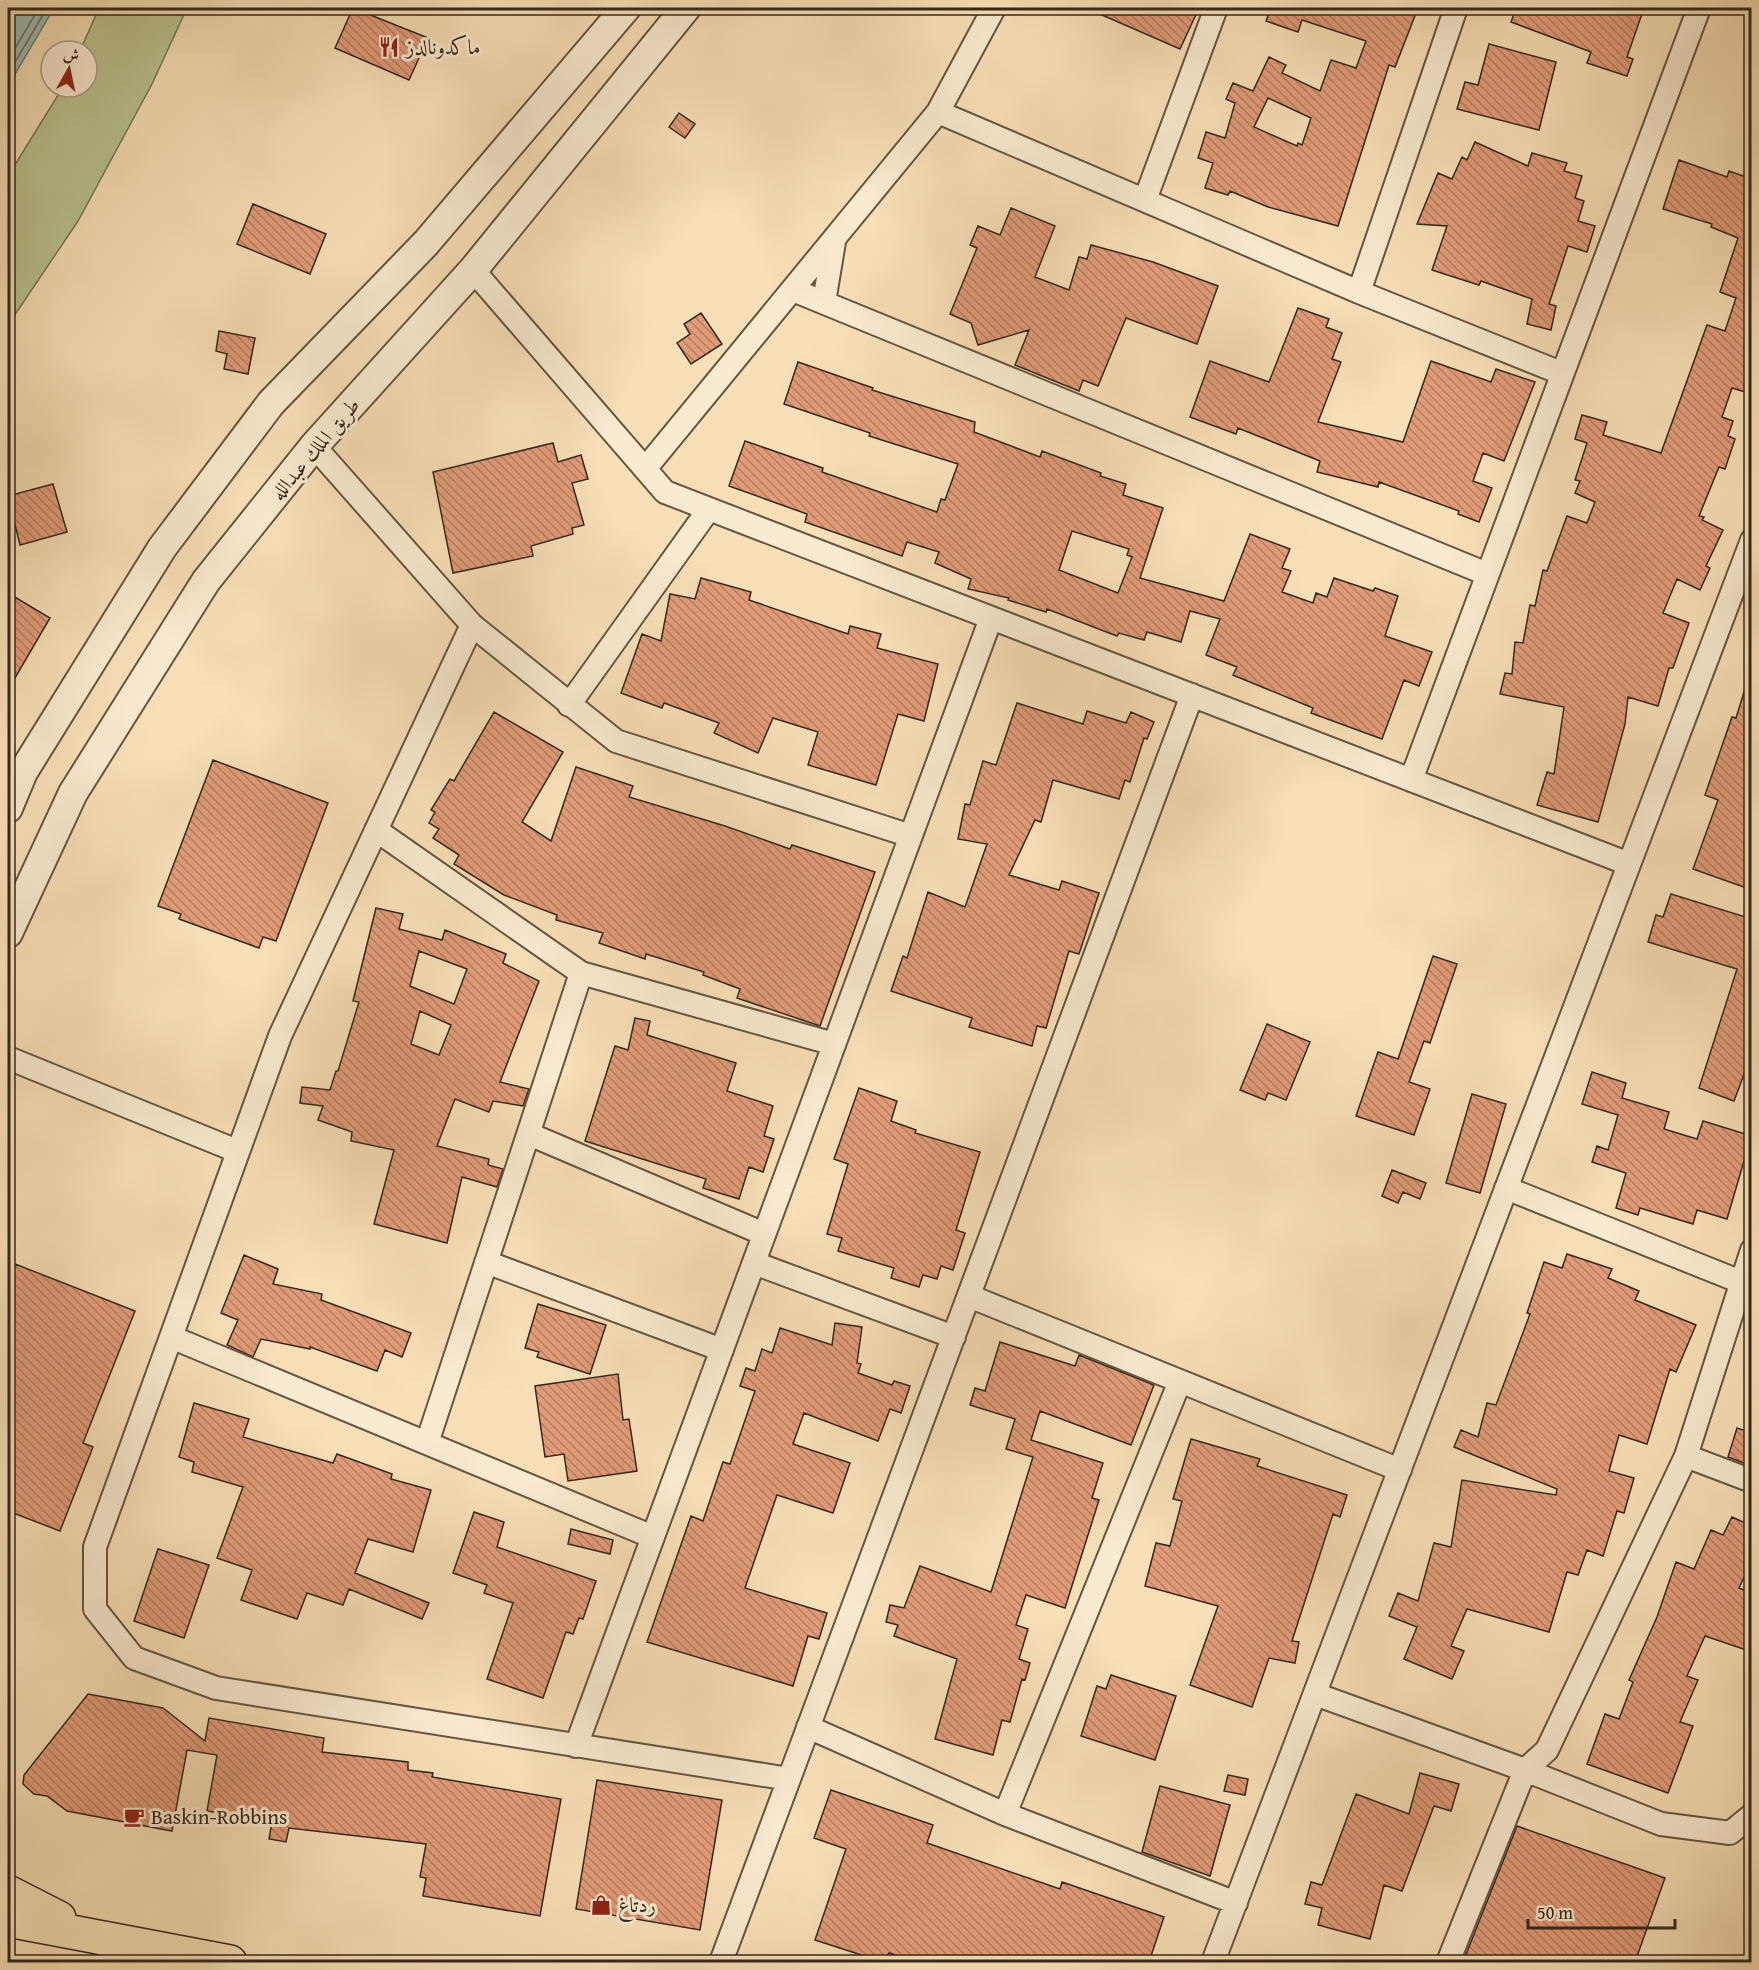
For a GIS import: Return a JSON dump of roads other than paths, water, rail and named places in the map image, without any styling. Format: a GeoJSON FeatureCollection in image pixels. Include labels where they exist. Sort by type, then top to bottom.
{"type":"FeatureCollection","features":[{"type":"Feature","properties":{"kind":"main road"},"geometry":{"type":"LineString","coordinates":[[8,1892],[90,1934]]}},
{"type":"Feature","properties":{"kind":"main road"},"geometry":{"type":"LineString","coordinates":[[8,1920],[230,1962]]}},
{"type":"Feature","properties":{"kind":"street"},"geometry":{"type":"LineString","coordinates":[[8,808],[23,772],[162,548],[271,403],[426,243],[626,8]]}},
{"type":"Feature","properties":{"kind":"street","name":"طريق الملك عبدالله"},"geometry":{"type":"LineString","coordinates":[[8,933],[73,793],[206,581],[314,446],[473,270],[686,8]]}},
{"type":"Feature","properties":{"kind":"street"},"geometry":{"type":"LineString","coordinates":[[645,469],[938,112],[994,8]]}},
{"type":"Feature","properties":{"kind":"street"},"geometry":{"type":"LineString","coordinates":[[1145,200],[1216,8]]}},
{"type":"Feature","properties":{"kind":"street"},"geometry":{"type":"LineString","coordinates":[[1359,292],[1456,8]]}},
{"type":"Feature","properties":{"kind":"street"},"geometry":{"type":"LineString","coordinates":[[1411,780],[1699,8]]}},
{"type":"Feature","properties":{"kind":"street"},"geometry":{"type":"LineString","coordinates":[[938,112],[1359,292],[1561,373]]}},
{"type":"Feature","properties":{"kind":"street"},"geometry":{"type":"LineString","coordinates":[[824,302],[834,240]]}},
{"type":"Feature","properties":{"kind":"street"},"geometry":{"type":"LineString","coordinates":[[473,270],[665,492],[1629,864]]}},
{"type":"Feature","properties":{"kind":"street"},"geometry":{"type":"LineString","coordinates":[[793,290],[1487,573]]}},
{"type":"Feature","properties":{"kind":"street"},"geometry":{"type":"LineString","coordinates":[[314,446],[472,625],[616,741],[911,836]]}},
{"type":"Feature","properties":{"kind":"street"},"geometry":{"type":"LineString","coordinates":[[569,705],[709,509]]}},
{"type":"Feature","properties":{"kind":"street"},"geometry":{"type":"LineString","coordinates":[[1213,1962],[1752,540]]}},
{"type":"Feature","properties":{"kind":"street"},"geometry":{"type":"LineString","coordinates":[[576,1746],[991,618]]}},
{"type":"Feature","properties":{"kind":"street"},"geometry":{"type":"LineString","coordinates":[[472,625],[280,1036],[95,1547],[95,1609],[134,1658],[216,1688],[789,1779]]}},
{"type":"Feature","properties":{"kind":"street"},"geometry":{"type":"LineString","coordinates":[[721,1962],[1192,695]]}},
{"type":"Feature","properties":{"kind":"street"},"geometry":{"type":"LineString","coordinates":[[376,830],[581,973],[834,1044]]}},
{"type":"Feature","properties":{"kind":"street"},"geometry":{"type":"LineString","coordinates":[[427,1443],[581,973]]}},
{"type":"Feature","properties":{"kind":"street"},"geometry":{"type":"LineString","coordinates":[[8,1058],[237,1151]]}},
{"type":"Feature","properties":{"kind":"street"},"geometry":{"type":"LineString","coordinates":[[529,1134],[765,1234]]}},
{"type":"Feature","properties":{"kind":"street"},"geometry":{"type":"LineString","coordinates":[[1506,1188],[1741,1282]]}},
{"type":"Feature","properties":{"kind":"street"},"geometry":{"type":"LineString","coordinates":[[1448,1962],[1525,1770],[1547,1750],[1686,1455],[1752,1250]]}},
{"type":"Feature","properties":{"kind":"street"},"geometry":{"type":"LineString","coordinates":[[486,1262],[722,1350]]}},
{"type":"Feature","properties":{"kind":"street"},"geometry":{"type":"LineString","coordinates":[[754,1263],[954,1337]]}},
{"type":"Feature","properties":{"kind":"street"},"geometry":{"type":"LineString","coordinates":[[969,1296],[1400,1470]]}},
{"type":"Feature","properties":{"kind":"street"},"geometry":{"type":"LineString","coordinates":[[171,1337],[653,1537]]}},
{"type":"Feature","properties":{"kind":"street"},"geometry":{"type":"LineString","coordinates":[[1005,1814],[1180,1381]]}},
{"type":"Feature","properties":{"kind":"street"},"geometry":{"type":"LineString","coordinates":[[1686,1455],[1752,1481]]}},
{"type":"Feature","properties":{"kind":"street"},"geometry":{"type":"LineString","coordinates":[[1315,1694],[1525,1770],[1661,1824],[1730,1833],[1752,1815]]}},
{"type":"Feature","properties":{"kind":"street"},"geometry":{"type":"LineString","coordinates":[[808,1727],[1005,1814],[1236,1903]]}},
{"type":"Feature","properties":{"kind":"water"},"geometry":{"type":"Polygon","coordinates":[[[8,8],[54,8],[8,86],[8,8]]]}},
{"type":"Feature","properties":{"kind":"place","name":"ماكدونالدز"},"geometry":{"type":"Point","coordinates":[389,47]}},
{"type":"Feature","properties":{"kind":"place","name":"Baskin-Robbins"},"geometry":{"type":"Point","coordinates":[134,1817]}},
{"type":"Feature","properties":{"kind":"place","name":"ردتاغ"},"geometry":{"type":"Point","coordinates":[601,1905]}}]}
